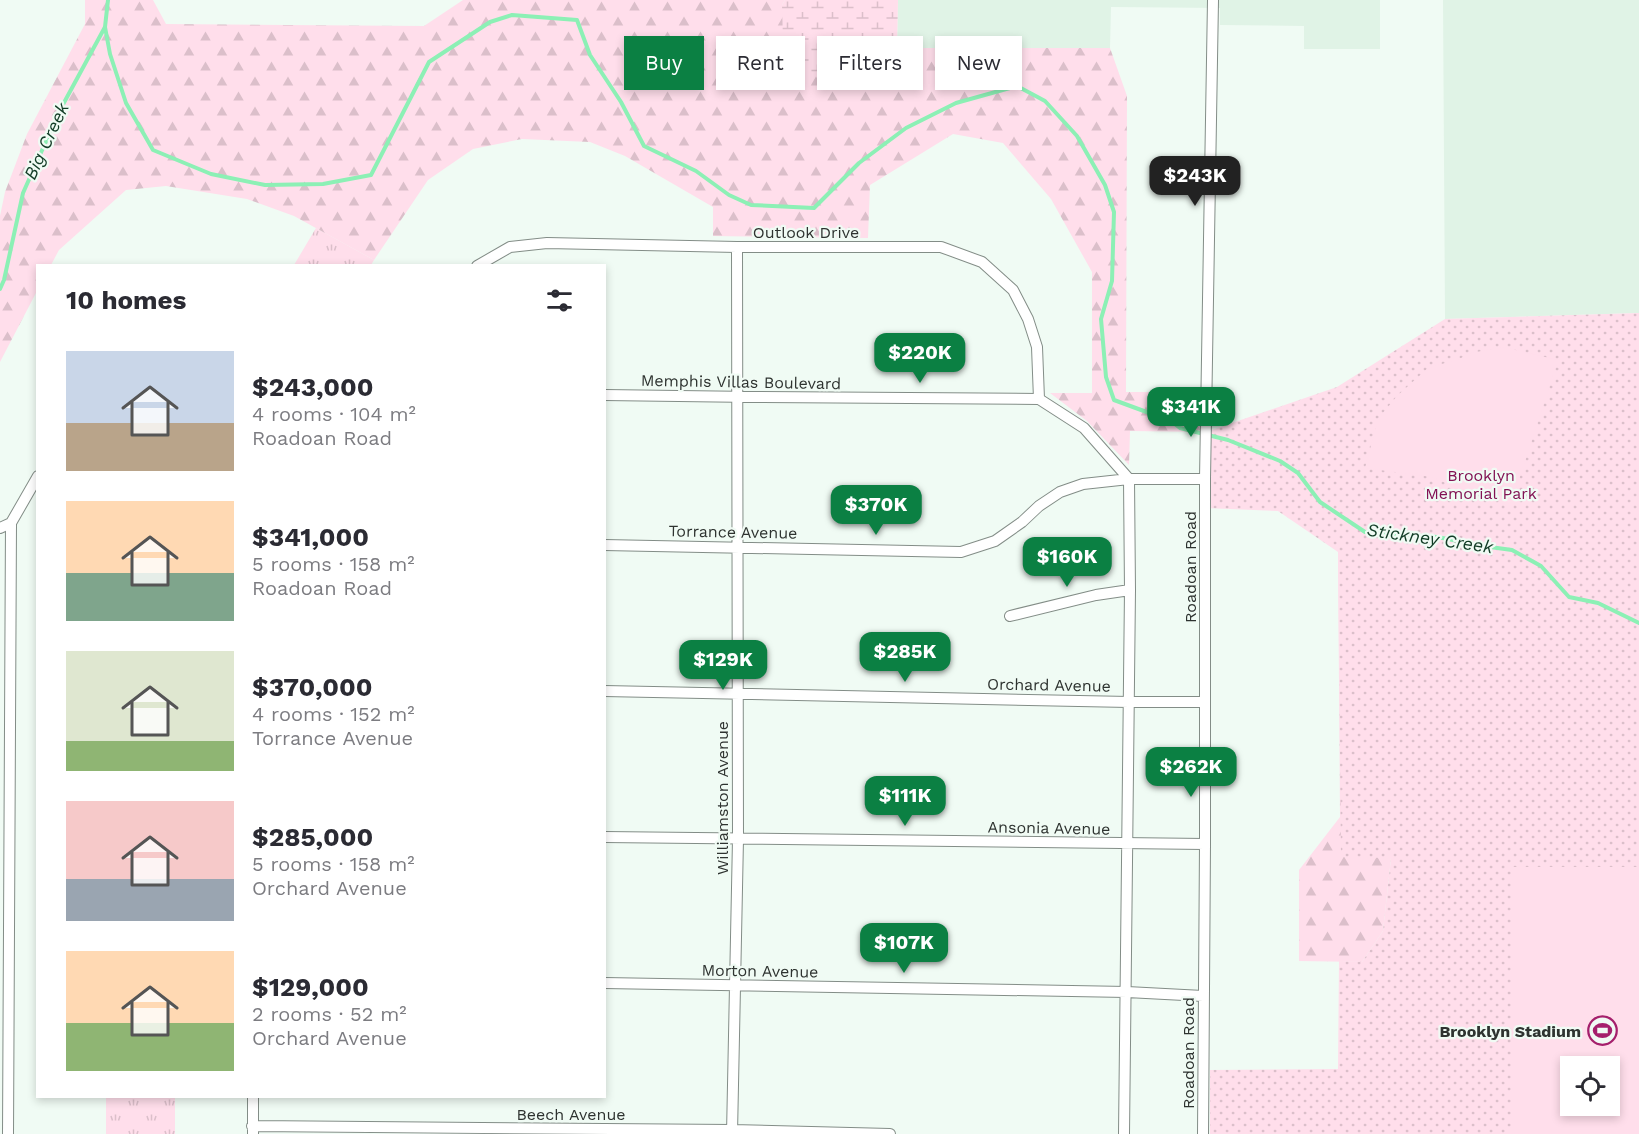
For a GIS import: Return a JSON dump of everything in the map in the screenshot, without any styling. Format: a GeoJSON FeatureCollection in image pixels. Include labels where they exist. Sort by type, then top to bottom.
{"type":"FeatureCollection","features":[{"type":"Feature","properties":{"kind":"street","name":"Roadoan Road"},"geometry":{"type":"LineString","coordinates":[[1203,1134],[1204,479],[1213,0]]}},
{"type":"Feature","properties":{"kind":"street","name":"Outlook Drive"},"geometry":{"type":"LineString","coordinates":[[480,264],[510,247],[547,243],[737,247],[941,247],[982,262],[1013,290],[1028,319],[1037,347],[1039,399]]}},
{"type":"Feature","properties":{"kind":"street","name":"Williamston Avenue"},"geometry":{"type":"LineString","coordinates":[[732,1132],[738,839],[737,247]]}},
{"type":"Feature","properties":{"kind":"street","name":"Memphis Villas Boulevard"},"geometry":{"type":"LineString","coordinates":[[606,394],[1039,399]]}},
{"type":"Feature","properties":{"kind":"street"},"geometry":{"type":"LineString","coordinates":[[1039,399],[1084,428],[1129,479],[1127,992],[1124,1134]]}},
{"type":"Feature","properties":{"kind":"street"},"geometry":{"type":"LineString","coordinates":[[8,1134],[11,523],[36,479]]}},
{"type":"Feature","properties":{"kind":"street"},"geometry":{"type":"LineString","coordinates":[[1129,479],[1204,479]]}},
{"type":"Feature","properties":{"kind":"street","name":"Torrance Avenue"},"geometry":{"type":"LineString","coordinates":[[606,546],[961,552],[995,541],[1060,492],[1083,484],[1129,479]]}},
{"type":"Feature","properties":{"kind":"street"},"geometry":{"type":"LineString","coordinates":[[0,528],[11,523]]}},
{"type":"Feature","properties":{"kind":"street"},"geometry":{"type":"LineString","coordinates":[[1010,616],[1130,590]]}},
{"type":"Feature","properties":{"kind":"street","name":"Orchard Avenue"},"geometry":{"type":"LineString","coordinates":[[606,691],[1205,702]]}},
{"type":"Feature","properties":{"kind":"street","name":"Ansonia Avenue"},"geometry":{"type":"LineString","coordinates":[[606,837],[1205,844]]}},
{"type":"Feature","properties":{"kind":"street","name":"Morton Avenue"},"geometry":{"type":"LineString","coordinates":[[606,983],[1127,992],[1203,996]]}},
{"type":"Feature","properties":{"kind":"street"},"geometry":{"type":"LineString","coordinates":[[252,1130],[253,1098]]}},
{"type":"Feature","properties":{"kind":"street","name":"Beech Avenue"},"geometry":{"type":"LineString","coordinates":[[252,1130],[890,1134]]}},
{"type":"Feature","properties":{"kind":"shaded area"},"geometry":{"type":"Polygon","coordinates":[[[898,0],[1380,0],[1380,49],[1304,49],[1304,26],[1220,25],[1220,8],[1111,7],[1110,48],[1022,48],[1022,36],[935,36],[935,48],[923,48],[923,36],[897,36],[898,0]]]}},
{"type":"Feature","properties":{"kind":"shaded area"},"geometry":{"type":"Polygon","coordinates":[[[1443,0],[1639,0],[1639,313],[1445,319],[1443,0]]]}},
{"type":"Feature","properties":{"kind":"green space"},"geometry":{"type":"Polygon","coordinates":[[[85,0],[153,0],[166,24],[424,26],[463,0],[785,0],[782,5],[820,36],[817,36],[817,90],[923,90],[923,48],[935,48],[935,90],[1022,90],[1022,48],[1110,48],[1127,96],[1126,392],[1207,392],[1206,432],[1130,431],[1129,465],[1087,421],[1050,393],[1092,393],[1092,272],[1051,199],[1003,143],[953,134],[870,185],[868,238],[713,236],[713,207],[625,156],[590,142],[522,139],[473,149],[428,180],[374,260],[294,216],[247,199],[166,186],[126,190],[59,250],[52,264],[36,264],[36,293],[0,362],[0,216],[5,192],[27,134],[85,24],[85,0]]]}},
{"type":"Feature","properties":{"kind":"green space"},"geometry":{"type":"Polygon","coordinates":[[[785,0],[898,0],[897,36],[817,36],[817,75],[806,72],[805,36],[783,36],[782,5],[785,0]]]}},
{"type":"Feature","properties":{"kind":"green space"},"geometry":{"type":"Polygon","coordinates":[[[316,228],[374,260],[372,264],[295,264],[316,228]]]}},
{"type":"Feature","properties":{"kind":"green space","name":"Brooklyn Memorial Park"},"geometry":{"type":"Polygon","coordinates":[[[1639,313],[1639,1134],[1210,1134],[1210,1070],[1338,1069],[1339,961],[1362,962],[1383,931],[1391,858],[1341,857],[1338,552],[1278,511],[1205,508],[1206,432],[1337,387],[1445,319],[1639,313]]]}},
{"type":"Feature","properties":{"kind":"green space"},"geometry":{"type":"Polygon","coordinates":[[[1503,347],[1558,360],[1511,504],[1462,490],[1432,477],[1365,468],[1378,419],[1397,396],[1428,368],[1471,353],[1503,347]]]}},
{"type":"Feature","properties":{"kind":"green space"},"geometry":{"type":"Polygon","coordinates":[[[1338,552],[1391,858],[1383,931],[1362,962],[1299,961],[1299,870],[1340,817],[1338,552]]]}},
{"type":"Feature","properties":{"kind":"green space"},"geometry":{"type":"Polygon","coordinates":[[[1512,867],[1639,867],[1639,1134],[1512,1134],[1512,867]]]}},
{"type":"Feature","properties":{"kind":"green space"},"geometry":{"type":"Polygon","coordinates":[[[106,1098],[175,1098],[175,1134],[106,1134],[106,1098]]]}},
{"type":"Feature","properties":{"kind":"waterway","name":"Big Creek"},"geometry":{"type":"LineString","coordinates":[[0,289],[23,193],[60,110],[105,27],[108,0]]}},
{"type":"Feature","properties":{"kind":"waterway","name":"Stickney Creek"},"geometry":{"type":"LineString","coordinates":[[105,27],[110,54],[126,103],[153,150],[211,174],[265,185],[323,184],[371,175],[429,62],[490,22],[512,15],[577,20],[590,55],[621,102],[644,146],[696,171],[729,195],[751,205],[814,208],[859,163],[906,128],[956,103],[1017,86],[1045,101],[1077,136],[1105,185],[1114,212],[1112,281],[1101,319],[1106,377],[1114,400],[1171,421],[1180,428],[1228,440],[1280,461],[1298,473],[1320,502],[1365,532],[1437,537],[1512,550],[1541,566],[1569,597],[1598,603],[1639,623]]}},
{"type":"Feature","properties":{"kind":"place","name":"Brooklyn Stadium"},"geometry":{"type":"Point","coordinates":[1602,1031]}}]}
